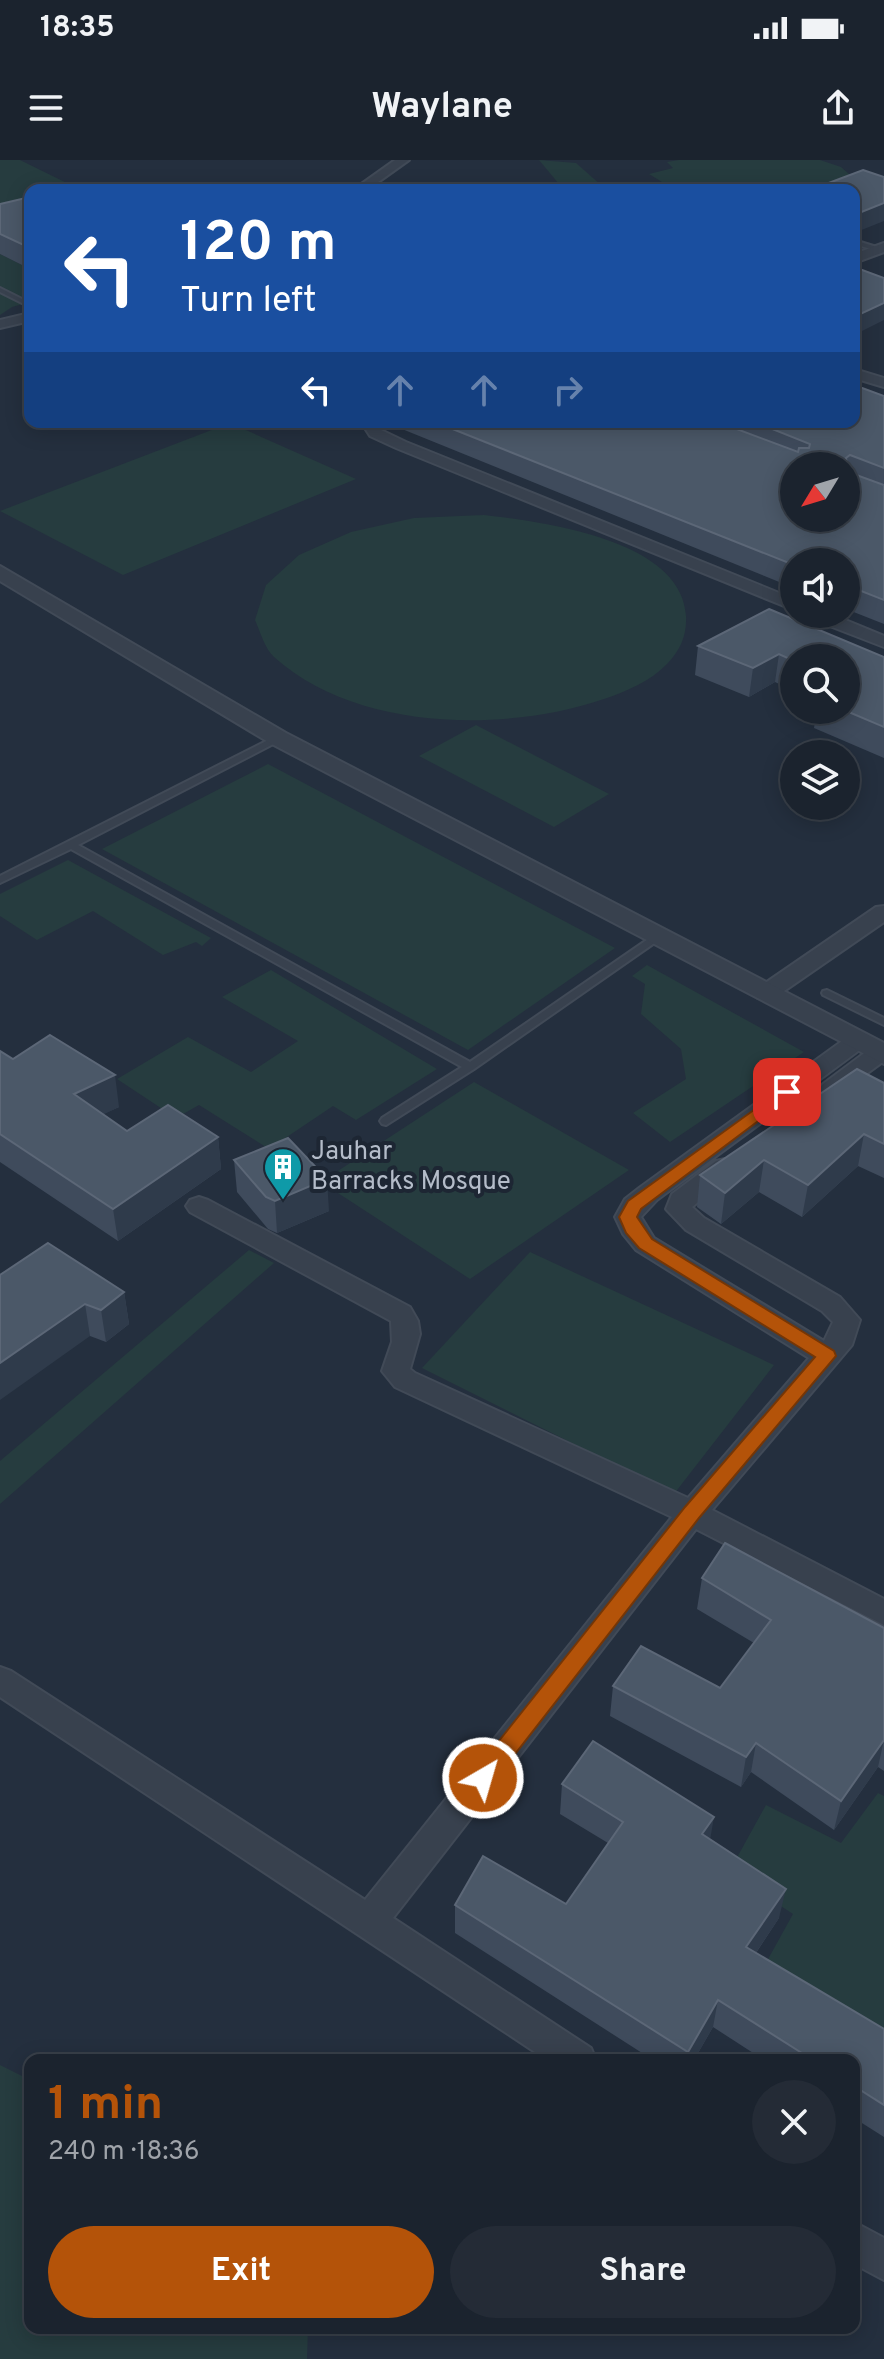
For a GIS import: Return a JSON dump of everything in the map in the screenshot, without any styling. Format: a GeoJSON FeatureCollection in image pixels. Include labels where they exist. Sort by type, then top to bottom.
{"type":"FeatureCollection","features":[{"type":"Feature","properties":{"kind":"street"},"geometry":{"type":"LineString","coordinates":[[368,184],[403,160]]}},
{"type":"Feature","properties":{"kind":"street"},"geometry":{"type":"LineString","coordinates":[[860,257],[881,248]]}},
{"type":"Feature","properties":{"kind":"street"},"geometry":{"type":"LineString","coordinates":[[0,324],[24,318]]}},
{"type":"Feature","properties":{"kind":"street"},"geometry":{"type":"LineString","coordinates":[[860,375],[884,383]]}},
{"type":"Feature","properties":{"kind":"street"},"geometry":{"type":"LineString","coordinates":[[372,428],[375,433],[401,445],[780,599]]}},
{"type":"Feature","properties":{"kind":"street"},"geometry":{"type":"LineString","coordinates":[[2,576],[278,738],[873,1049]]}},
{"type":"Feature","properties":{"kind":"street"},"geometry":{"type":"LineString","coordinates":[[850,628],[884,642]]}},
{"type":"Feature","properties":{"kind":"street"},"geometry":{"type":"LineString","coordinates":[[766,993],[884,912]]}},
{"type":"Feature","properties":{"kind":"street"},"geometry":{"type":"LineString","coordinates":[[369,1922],[692,1513],[842,1338],[847,1320],[831,1304],[695,1224],[679,1209],[681,1200],[873,1049]]}},
{"type":"Feature","properties":{"kind":"street"},"geometry":{"type":"LineString","coordinates":[[827,1356],[645,1244],[632,1228],[628,1217],[634,1205],[648,1194],[873,1049]]}},
{"type":"Feature","properties":{"kind":"street"},"geometry":{"type":"LineString","coordinates":[[199,1206],[401,1314],[408,1323],[407,1336],[396,1371],[405,1380],[692,1513],[884,1613]]}},
{"type":"Feature","properties":{"kind":"street"},"geometry":{"type":"LineString","coordinates":[[0,1680],[569,2054]]}},
{"type":"Feature","properties":{"kind":"street"},"geometry":{"type":"LineString","coordinates":[[860,2245],[884,2261]]}},
{"type":"Feature","properties":{"kind":"lane"},"geometry":{"type":"LineString","coordinates":[[860,243],[881,248]]}},
{"type":"Feature","properties":{"kind":"lane"},"geometry":{"type":"LineString","coordinates":[[0,290],[24,302]]}},
{"type":"Feature","properties":{"kind":"lane"},"geometry":{"type":"LineString","coordinates":[[0,880],[278,738]]}},
{"type":"Feature","properties":{"kind":"lane"},"geometry":{"type":"LineString","coordinates":[[71,845],[470,1067]]}},
{"type":"Feature","properties":{"kind":"lane"},"geometry":{"type":"LineString","coordinates":[[386,1121],[658,937]]}},
{"type":"Feature","properties":{"kind":"lane"},"geometry":{"type":"LineString","coordinates":[[827,993],[884,1022]]}},
{"type":"Feature","properties":{"kind":"green space"},"geometry":{"type":"Polygon","coordinates":[[[0,160],[20,160],[69,184],[24,184],[24,210],[0,216],[0,160]]]}},
{"type":"Feature","properties":{"kind":"green space"},"geometry":{"type":"Polygon","coordinates":[[[539,160],[576,163],[600,184],[559,184],[539,160]]]}},
{"type":"Feature","properties":{"kind":"green space"},"geometry":{"type":"Polygon","coordinates":[[[820,160],[841,167],[858,182],[662,184],[649,174],[673,168],[667,162],[820,160]]]}},
{"type":"Feature","properties":{"kind":"green space"},"geometry":{"type":"Polygon","coordinates":[[[0,254],[24,266],[24,304],[0,315],[0,254]]]}},
{"type":"Feature","properties":{"kind":"green space"},"geometry":{"type":"Polygon","coordinates":[[[217,428],[241,428],[356,479],[123,575],[0,511],[217,428]]]}},
{"type":"Feature","properties":{"kind":"green space"},"geometry":{"type":"Polygon","coordinates":[[[484,515],[539,523],[605,539],[636,552],[661,569],[679,590],[686,616],[684,635],[672,659],[646,681],[604,699],[522,717],[477,720],[388,712],[346,700],[308,681],[274,657],[268,649],[255,620],[266,585],[299,555],[351,532],[414,518],[484,515]]]}},
{"type":"Feature","properties":{"kind":"green space"},"geometry":{"type":"Polygon","coordinates":[[[476,725],[609,794],[554,827],[419,756],[476,725]]]}},
{"type":"Feature","properties":{"kind":"green space"},"geometry":{"type":"Polygon","coordinates":[[[268,764],[615,948],[468,1050],[102,849],[268,764]]]}},
{"type":"Feature","properties":{"kind":"green space"},"geometry":{"type":"Polygon","coordinates":[[[68,860],[211,938],[202,946],[196,942],[163,955],[93,911],[37,940],[0,916],[0,894],[68,860]]]}},
{"type":"Feature","properties":{"kind":"green space"},"geometry":{"type":"Polygon","coordinates":[[[647,965],[804,1052],[670,1142],[633,1113],[686,1079],[681,1049],[641,1014],[645,984],[632,976],[647,965]]]}},
{"type":"Feature","properties":{"kind":"green space"},"geometry":{"type":"Polygon","coordinates":[[[271,970],[437,1069],[356,1120],[333,1106],[269,1149],[199,1105],[176,1118],[117,1079],[188,1037],[251,1072],[298,1041],[222,997],[271,970]]]}},
{"type":"Feature","properties":{"kind":"green space"},"geometry":{"type":"Polygon","coordinates":[[[474,1082],[629,1170],[470,1279],[321,1182],[474,1082]]]}},
{"type":"Feature","properties":{"kind":"green space"},"geometry":{"type":"Polygon","coordinates":[[[249,1250],[274,1263],[0,1504],[0,1461],[249,1250]]]}},
{"type":"Feature","properties":{"kind":"green space"},"geometry":{"type":"Polygon","coordinates":[[[530,1252],[774,1365],[674,1494],[422,1368],[530,1252]]]}},
{"type":"Feature","properties":{"kind":"green space"},"geometry":{"type":"Polygon","coordinates":[[[878,1793],[884,1796],[884,2046],[762,1970],[793,1914],[729,1872],[766,1805],[841,1843],[878,1793]]]}},
{"type":"Feature","properties":{"kind":"green space"},"geometry":{"type":"Polygon","coordinates":[[[0,2065],[24,2077],[24,2334],[308,2334],[307,2359],[0,2359],[0,2065]]]}},
{"type":"Feature","properties":{"kind":"building"},"geometry":{"type":"Polygon","coordinates":[[[863,170],[884,177],[884,203],[860,213],[860,184],[826,184],[863,170]]]}},
{"type":"Feature","properties":{"kind":"building"},"geometry":{"type":"Polygon","coordinates":[[[24,198],[24,245],[0,234],[0,204],[24,198]]]}},
{"type":"Feature","properties":{"kind":"building"},"geometry":{"type":"Polygon","coordinates":[[[860,269],[884,278],[884,303],[860,314],[860,269]]]}},
{"type":"Feature","properties":{"kind":"building"},"geometry":{"type":"Polygon","coordinates":[[[860,387],[884,396],[884,468],[860,459],[860,452],[798,452],[799,448],[809,448],[810,444],[770,428],[860,428],[860,387]]]}},
{"type":"Feature","properties":{"kind":"building"},"geometry":{"type":"Polygon","coordinates":[[[450,428],[734,428],[798,452],[780,452],[780,532],[860,532],[860,476],[884,485],[884,600],[860,591],[860,548],[780,548],[780,559],[450,428]]]}},
{"type":"Feature","properties":{"kind":"building"},"geometry":{"type":"Polygon","coordinates":[[[769,609],[780,614],[780,628],[815,628],[853,644],[780,644],[780,654],[753,668],[698,646],[769,609]]]}},
{"type":"Feature","properties":{"kind":"building"},"geometry":{"type":"Polygon","coordinates":[[[860,647],[884,657],[884,727],[860,717],[860,647]]]}},
{"type":"Feature","properties":{"kind":"building"},"geometry":{"type":"Polygon","coordinates":[[[50,1035],[115,1075],[74,1094],[127,1131],[168,1105],[218,1137],[113,1209],[0,1134],[0,1051],[13,1059],[50,1035]]]}},
{"type":"Feature","properties":{"kind":"building"},"geometry":{"type":"Polygon","coordinates":[[[857,1069],[884,1083],[884,1144],[864,1134],[808,1185],[764,1160],[725,1193],[700,1175],[857,1069]]]}},
{"type":"Feature","properties":{"kind":"building"},"geometry":{"type":"Polygon","coordinates":[[[288,1138],[327,1179],[275,1201],[266,1197],[234,1160],[288,1138]]]}},
{"type":"Feature","properties":{"kind":"building"},"geometry":{"type":"Polygon","coordinates":[[[48,1243],[124,1292],[101,1310],[85,1304],[0,1363],[0,1275],[48,1243]]]}},
{"type":"Feature","properties":{"kind":"building"},"geometry":{"type":"Polygon","coordinates":[[[725,1543],[884,1628],[884,1740],[841,1801],[756,1743],[746,1757],[613,1686],[641,1646],[720,1688],[771,1620],[702,1578],[725,1543]]]}},
{"type":"Feature","properties":{"kind":"building"},"geometry":{"type":"Polygon","coordinates":[[[593,1741],[714,1817],[702,1834],[786,1889],[746,1947],[884,2029],[884,2105],[860,2090],[860,2054],[804,2054],[718,2000],[688,2052],[455,1905],[483,1856],[566,1904],[623,1822],[562,1784],[593,1741]]]}},
{"type":"Feature","properties":{"kind":"place","name":"Jauhar Barracks Mosque"},"geometry":{"type":"Point","coordinates":[283,1201]}},
{"type":"Feature","properties":{"kind":"route"},"geometry":{"type":"LineString","coordinates":[[483,1778],[692,1513],[827,1356],[645,1244],[632,1228],[628,1217],[634,1205],[787,1092]]}}]}
